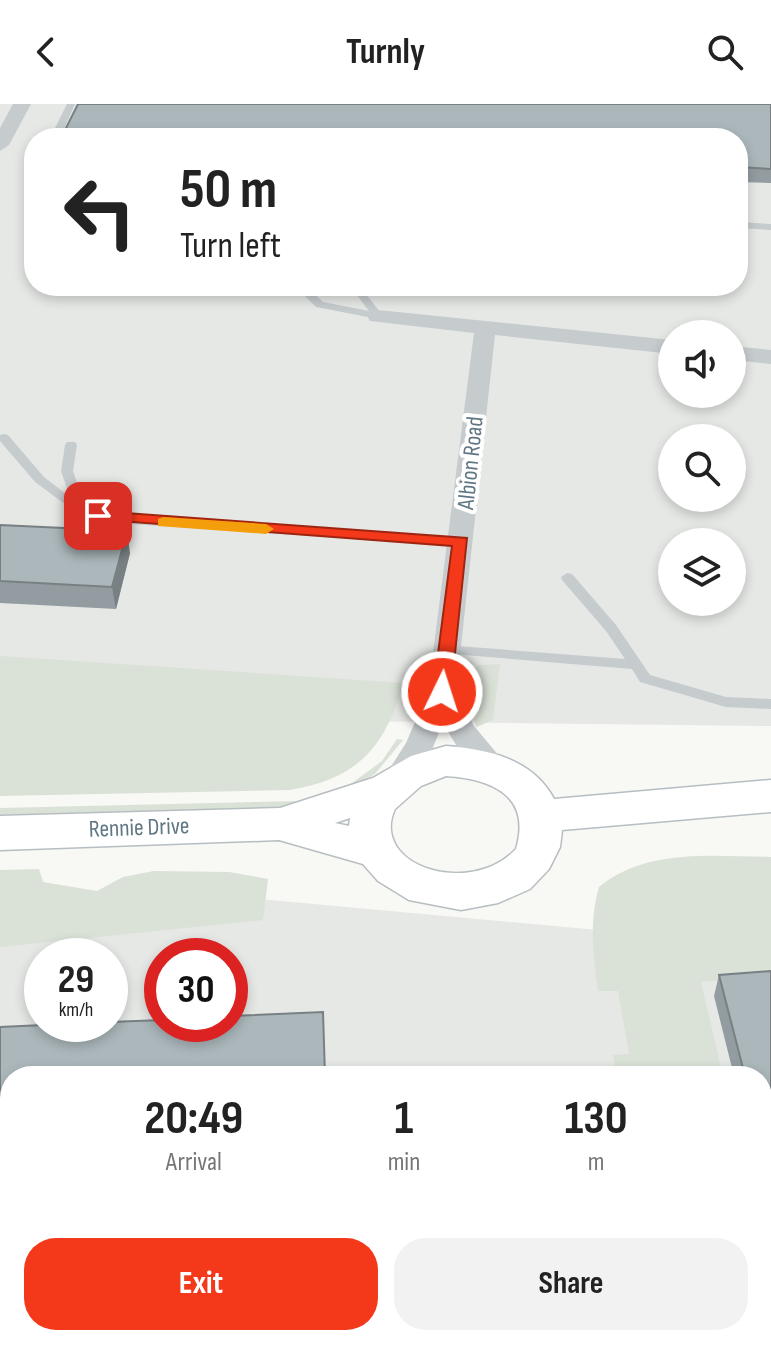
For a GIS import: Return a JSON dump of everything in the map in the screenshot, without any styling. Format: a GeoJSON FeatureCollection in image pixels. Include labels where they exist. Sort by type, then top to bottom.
{"type":"FeatureCollection","features":[{"type":"Feature","properties":{"kind":"street"},"geometry":{"type":"LineString","coordinates":[[0,145],[22,104]]}},
{"type":"Feature","properties":{"kind":"street"},"geometry":{"type":"LineString","coordinates":[[378,316],[658,346]]}},
{"type":"Feature","properties":{"kind":"street","name":"Albion Road"},"geometry":{"type":"LineString","coordinates":[[391,784],[419,747],[442,692],[485,329]]}},
{"type":"Feature","properties":{"kind":"street"},"geometry":{"type":"LineString","coordinates":[[746,354],[771,357]]}},
{"type":"Feature","properties":{"kind":"street"},"geometry":{"type":"LineString","coordinates":[[442,692],[463,733],[496,769]]}},
{"type":"Feature","properties":{"kind":"street","name":"Rennie Drive"},"geometry":{"type":"LineString","coordinates":[[0,833],[279,824],[378,851],[394,870],[417,885],[445,892],[474,892],[505,882],[529,864],[541,841],[541,816],[533,797],[517,780],[496,769],[472,762],[446,761],[421,765],[391,784],[279,824]]}},
{"type":"Feature","properties":{"kind":"street"},"geometry":{"type":"LineString","coordinates":[[378,851],[371,831],[373,810],[391,784]]}},
{"type":"Feature","properties":{"kind":"street"},"geometry":{"type":"LineString","coordinates":[[541,816],[771,796]]}},
{"type":"Feature","properties":{"kind":"lane"},"geometry":{"type":"LineString","coordinates":[[60,128],[71,104]]}},
{"type":"Feature","properties":{"kind":"lane"},"geometry":{"type":"LineString","coordinates":[[748,226],[771,227]]}},
{"type":"Feature","properties":{"kind":"lane"},"geometry":{"type":"LineString","coordinates":[[311,296],[320,305],[378,316]]}},
{"type":"Feature","properties":{"kind":"lane"},"geometry":{"type":"LineString","coordinates":[[363,296],[378,316]]}},
{"type":"Feature","properties":{"kind":"lane"},"geometry":{"type":"LineString","coordinates":[[4,438],[33,473],[81,512],[115,519],[461,542]]}},
{"type":"Feature","properties":{"kind":"lane"},"geometry":{"type":"LineString","coordinates":[[71,445],[67,471],[81,512]]}},
{"type":"Feature","properties":{"kind":"lane"},"geometry":{"type":"LineString","coordinates":[[567,577],[611,628],[645,679],[726,702],[771,704]]}},
{"type":"Feature","properties":{"kind":"lane"},"geometry":{"type":"LineString","coordinates":[[445,650],[636,665]]}},
{"type":"Feature","properties":{"kind":"shaded area"},"geometry":{"type":"Polygon","coordinates":[[[0,104],[771,104],[771,726],[0,717],[0,104]]]}},
{"type":"Feature","properties":{"kind":"shaded area"},"geometry":{"type":"Polygon","coordinates":[[[0,656],[404,683],[387,726],[365,757],[333,778],[313,785],[289,790],[0,796],[0,656]]]}},
{"type":"Feature","properties":{"kind":"shaded area"},"geometry":{"type":"Polygon","coordinates":[[[500,664],[493,720],[476,727],[465,675],[479,665],[500,664]]]}},
{"type":"Feature","properties":{"kind":"shaded area"},"geometry":{"type":"Polygon","coordinates":[[[397,739],[403,740],[375,774],[353,788],[296,807],[0,815],[0,808],[300,801],[348,786],[382,761],[397,739]]]}},
{"type":"Feature","properties":{"kind":"shaded area"},"geometry":{"type":"Polygon","coordinates":[[[703,856],[771,857],[771,976],[701,982],[721,1066],[615,1066],[613,1055],[629,1054],[618,991],[598,991],[593,926],[599,887],[617,874],[637,866],[659,860],[703,856]]]}},
{"type":"Feature","properties":{"kind":"shaded area"},"geometry":{"type":"Polygon","coordinates":[[[39,869],[43,882],[97,891],[123,877],[154,871],[229,872],[268,879],[263,920],[88,938],[24,938],[24,945],[0,947],[0,870],[39,869]]]}},
{"type":"Feature","properties":{"kind":"shaded area"},"geometry":{"type":"Polygon","coordinates":[[[160,890],[642,934],[771,934],[771,1066],[0,1066],[0,923],[160,890]]]}},
{"type":"Feature","properties":{"kind":"building"},"geometry":{"type":"Polygon","coordinates":[[[78,104],[771,104],[771,169],[748,168],[748,128],[66,128],[78,104]]]}},
{"type":"Feature","properties":{"kind":"building"},"geometry":{"type":"Polygon","coordinates":[[[0,525],[127,531],[112,587],[0,581],[0,525]]]}},
{"type":"Feature","properties":{"kind":"building"},"geometry":{"type":"Polygon","coordinates":[[[771,971],[771,1066],[742,1066],[719,975],[771,971]]]}},
{"type":"Feature","properties":{"kind":"building"},"geometry":{"type":"Polygon","coordinates":[[[323,1012],[325,1066],[0,1066],[0,1027],[24,1026],[24,1042],[128,1042],[128,1021],[144,1021],[144,1042],[248,1042],[248,1015],[323,1012]]]}},
{"type":"Feature","properties":{"kind":"slow traffic"},"geometry":{"type":"LineString","coordinates":[[163,523],[266,529]]}},
{"type":"Feature","properties":{"kind":"route"},"geometry":{"type":"LineString","coordinates":[[98,516],[461,542],[442,692]]}}]}
